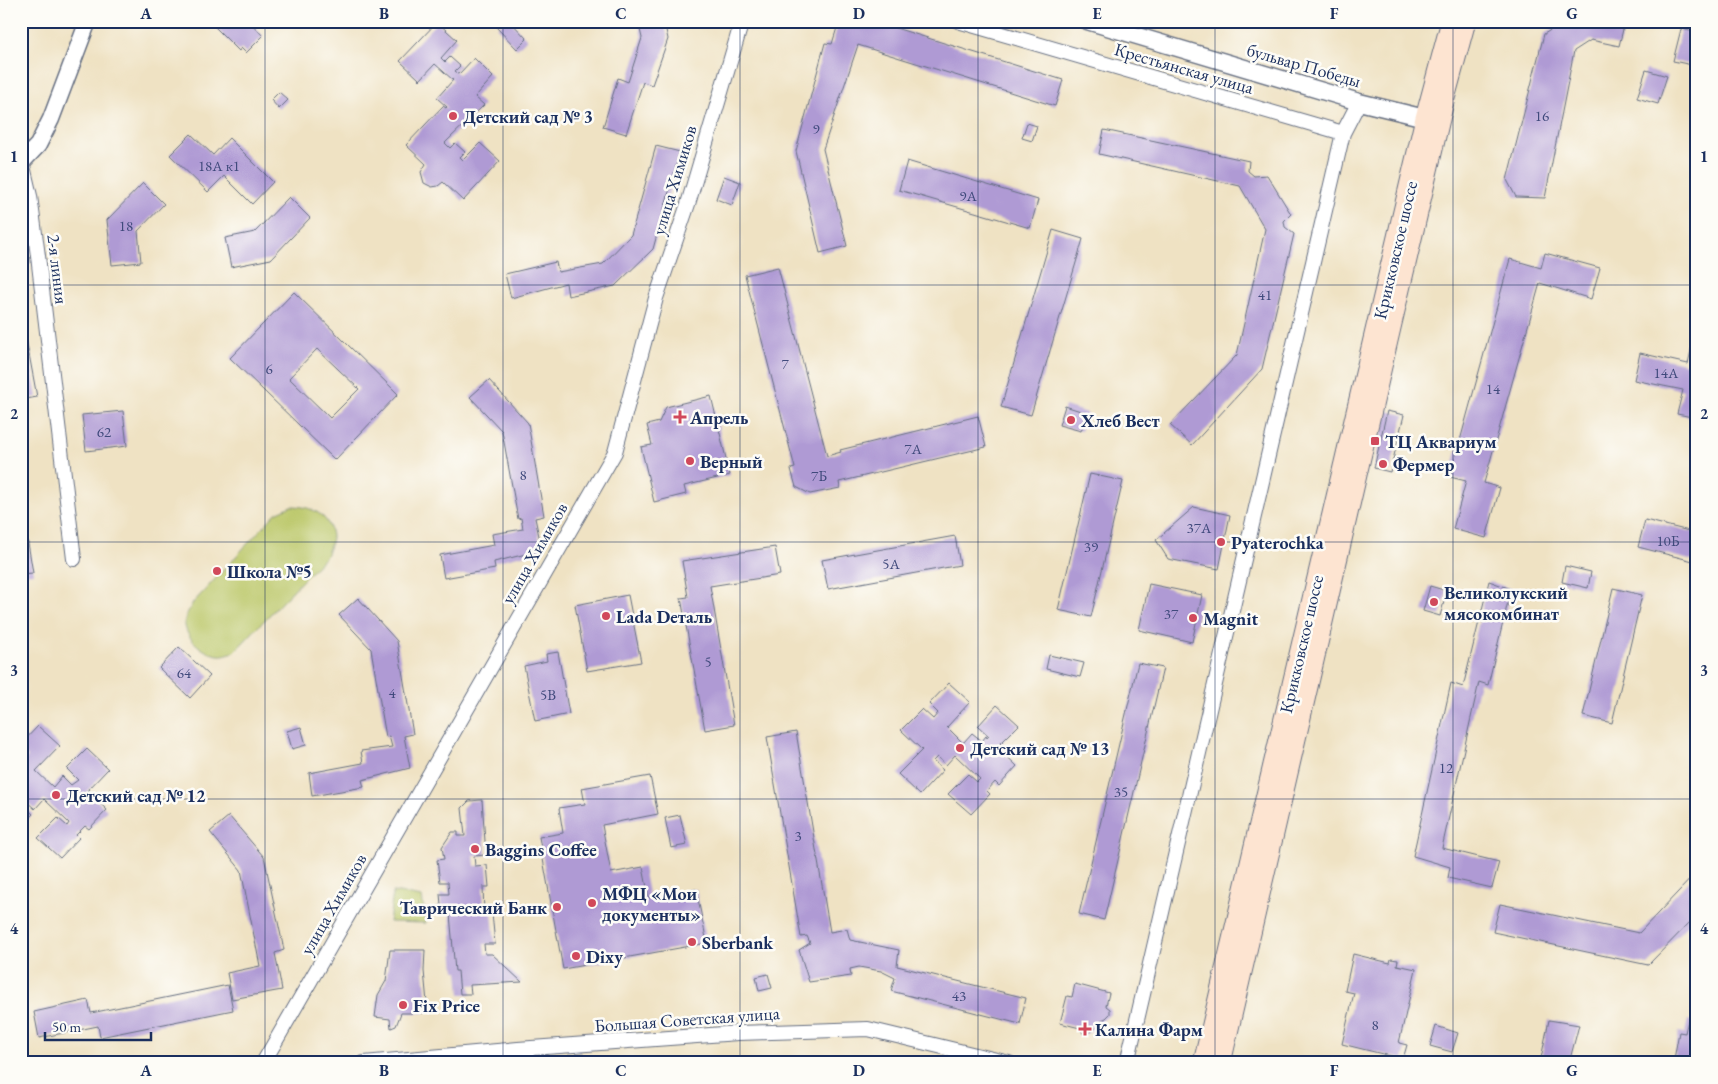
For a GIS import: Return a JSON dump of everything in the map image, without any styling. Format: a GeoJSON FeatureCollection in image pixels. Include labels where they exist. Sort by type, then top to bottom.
{"type":"FeatureCollection","features":[{"type":"Feature","properties":{"kind":"main road","name":"Крикковское шоссе"},"geometry":{"type":"LineString","coordinates":[[1203,1063],[1425,118],[1451,21]]}},
{"type":"Feature","properties":{"kind":"main road"},"geometry":{"type":"LineString","coordinates":[[1221,1063],[1444,102],[1466,21]]}},
{"type":"Feature","properties":{"kind":"street"},"geometry":{"type":"LineString","coordinates":[[22,162],[38,145],[51,118],[88,21]]}},
{"type":"Feature","properties":{"kind":"street","name":"улица Химиков"},"geometry":{"type":"LineString","coordinates":[[263,1063],[615,452],[656,298],[688,204],[742,21]]}},
{"type":"Feature","properties":{"kind":"street","name":"Крестьянская улица"},"geometry":{"type":"LineString","coordinates":[[958,21],[1343,133]]}},
{"type":"Feature","properties":{"kind":"street","name":"бульвар Победы"},"geometry":{"type":"LineString","coordinates":[[1087,21],[1359,102],[1425,118]]}},
{"type":"Feature","properties":{"kind":"street"},"geometry":{"type":"LineString","coordinates":[[1127,1063],[1343,133],[1359,102]]}},
{"type":"Feature","properties":{"kind":"street","name":"2-я линия"},"geometry":{"type":"LineString","coordinates":[[22,162],[30,196],[38,256],[74,559]]}},
{"type":"Feature","properties":{"kind":"street","name":"Большая Советская улица"},"geometry":{"type":"LineString","coordinates":[[364,1063],[519,1056],[738,1034],[868,1028],[1010,1063]]}},
{"type":"Feature","properties":{"kind":"green space"},"geometry":{"type":"Polygon","coordinates":[[[291,506],[312,510],[327,522],[332,536],[326,556],[234,652],[219,655],[200,648],[190,638],[185,625],[185,619],[192,604],[276,513],[291,506]]]}},
{"type":"Feature","properties":{"kind":"green space"},"geometry":{"type":"Polygon","coordinates":[[[393,892],[422,897],[426,923],[389,922],[393,892]]]}},
{"type":"Feature","properties":{"kind":"building"},"geometry":{"type":"Polygon","coordinates":[[[215,21],[251,21],[263,36],[246,53],[241,48],[239,51],[214,26],[217,24],[215,21]]]}},
{"type":"Feature","properties":{"kind":"building"},"geometry":{"type":"Polygon","coordinates":[[[504,21],[510,21],[527,39],[517,49],[497,28],[504,21]]]}},
{"type":"Feature","properties":{"kind":"building"},"geometry":{"type":"Polygon","coordinates":[[[638,21],[664,21],[668,39],[652,85],[643,82],[626,134],[603,127],[618,78],[628,82],[642,38],[638,21]]]}},
{"type":"Feature","properties":{"kind":"building"},"geometry":{"type":"Polygon","coordinates":[[[839,21],[873,21],[1063,80],[1055,106],[858,45],[823,149],[847,246],[820,253],[796,151],[825,43],[832,44],[839,21]]]}},
{"type":"Feature","properties":{"kind":"building"},"geometry":{"type":"Polygon","coordinates":[[[1565,21],[1625,21],[1619,46],[1591,40],[1574,51],[1545,198],[1516,197],[1507,180],[1544,34],[1565,21]]]}},
{"type":"Feature","properties":{"kind":"building","name":"Детский сад № 3"},"geometry":{"type":"Polygon","coordinates":[[[437,22],[457,40],[441,58],[445,62],[450,57],[460,66],[455,71],[459,74],[474,58],[493,77],[475,97],[484,105],[445,143],[450,148],[455,143],[465,152],[460,157],[463,160],[480,143],[500,161],[463,201],[443,182],[438,186],[432,187],[424,183],[421,172],[426,164],[406,145],[443,106],[447,107],[437,98],[453,80],[435,64],[420,80],[400,61],[437,22]]]}},
{"type":"Feature","properties":{"kind":"building"},"geometry":{"type":"Polygon","coordinates":[[[1681,29],[1695,32],[1693,39],[1697,40],[1697,66],[1673,61],[1681,29]]]}},
{"type":"Feature","properties":{"kind":"building"},"geometry":{"type":"Polygon","coordinates":[[[1646,70],[1667,76],[1658,104],[1637,98],[1646,70]]]}},
{"type":"Feature","properties":{"kind":"building"},"geometry":{"type":"Polygon","coordinates":[[[279,92],[288,100],[279,109],[271,100],[279,92]]]}},
{"type":"Feature","properties":{"kind":"building"},"geometry":{"type":"Polygon","coordinates":[[[1027,123],[1037,126],[1032,141],[1022,138],[1027,123]]]}},
{"type":"Feature","properties":{"kind":"building"},"geometry":{"type":"Polygon","coordinates":[[[1104,130],[1249,161],[1248,171],[1254,176],[1267,175],[1291,214],[1284,221],[1285,227],[1294,234],[1262,369],[1192,445],[1170,425],[1237,355],[1265,229],[1240,186],[1099,154],[1104,130]]]}},
{"type":"Feature","properties":{"kind":"building"},"geometry":{"type":"Polygon","coordinates":[[[191,134],[213,155],[229,138],[273,182],[252,204],[224,176],[208,192],[170,155],[191,134]]]}},
{"type":"Feature","properties":{"kind":"building"},"geometry":{"type":"Polygon","coordinates":[[[656,146],[680,152],[653,249],[615,286],[568,296],[566,283],[511,298],[505,274],[556,262],[558,272],[603,264],[631,235],[656,146]]]}},
{"type":"Feature","properties":{"kind":"building"},"geometry":{"type":"Polygon","coordinates":[[[907,161],[1038,200],[1030,228],[899,190],[907,161]]]}},
{"type":"Feature","properties":{"kind":"building"},"geometry":{"type":"Polygon","coordinates":[[[724,176],[740,182],[732,205],[716,199],[724,176]]]}},
{"type":"Feature","properties":{"kind":"building"},"geometry":{"type":"Polygon","coordinates":[[[143,183],[164,204],[138,231],[141,262],[112,265],[107,220],[143,183]]]}},
{"type":"Feature","properties":{"kind":"building"},"geometry":{"type":"Polygon","coordinates":[[[289,197],[310,218],[271,259],[231,267],[225,238],[255,232],[289,197]]]}},
{"type":"Feature","properties":{"kind":"building"},"geometry":{"type":"Polygon","coordinates":[[[1053,230],[1083,239],[1031,415],[1001,407],[1053,230]]]}},
{"type":"Feature","properties":{"kind":"building"},"geometry":{"type":"Polygon","coordinates":[[[1545,253],[1600,268],[1591,299],[1540,283],[1484,483],[1500,488],[1486,538],[1453,529],[1466,481],[1450,477],[1510,259],[1541,268],[1545,253]]]}},
{"type":"Feature","properties":{"kind":"building"},"geometry":{"type":"Polygon","coordinates":[[[778,267],[827,456],[841,452],[840,450],[978,416],[986,447],[839,482],[840,488],[810,494],[796,487],[791,469],[795,468],[745,275],[778,267]]]}},
{"type":"Feature","properties":{"kind":"building"},"geometry":{"type":"Polygon","coordinates":[[[294,292],[398,394],[335,460],[230,358],[294,292]],[[317,349],[289,378],[330,418],[359,389],[317,349]]]}},
{"type":"Feature","properties":{"kind":"building"},"geometry":{"type":"Polygon","coordinates":[[[21,311],[37,397],[21,400],[21,311]]]}},
{"type":"Feature","properties":{"kind":"building"},"geometry":{"type":"Polygon","coordinates":[[[1696,327],[1697,418],[1677,414],[1683,390],[1634,380],[1640,353],[1688,364],[1696,327]]]}},
{"type":"Feature","properties":{"kind":"building"},"geometry":{"type":"Polygon","coordinates":[[[489,380],[528,423],[544,516],[535,518],[542,550],[494,562],[495,569],[444,578],[440,555],[494,545],[492,534],[523,529],[521,518],[518,519],[502,431],[470,397],[489,380]]]}},
{"type":"Feature","properties":{"kind":"building"},"geometry":{"type":"Polygon","coordinates":[[[711,396],[730,475],[684,486],[686,494],[654,502],[641,447],[652,445],[647,425],[659,422],[666,407],[711,396]]]}},
{"type":"Feature","properties":{"kind":"building"},"geometry":{"type":"Polygon","coordinates":[[[1065,406],[1087,413],[1081,431],[1059,425],[1065,406]]]}},
{"type":"Feature","properties":{"kind":"building"},"geometry":{"type":"Polygon","coordinates":[[[123,411],[127,446],[86,451],[82,415],[123,411]]]}},
{"type":"Feature","properties":{"kind":"building"},"geometry":{"type":"Polygon","coordinates":[[[1387,411],[1404,415],[1390,472],[1374,468],[1387,411]]]}},
{"type":"Feature","properties":{"kind":"building"},"geometry":{"type":"Polygon","coordinates":[[[1090,474],[1123,481],[1091,617],[1058,610],[1090,474]]]}},
{"type":"Feature","properties":{"kind":"building"},"geometry":{"type":"Polygon","coordinates":[[[21,501],[33,573],[21,574],[21,501]]]}},
{"type":"Feature","properties":{"kind":"building"},"geometry":{"type":"Polygon","coordinates":[[[1194,507],[1230,515],[1219,569],[1168,559],[1156,540],[1194,507]]]}},
{"type":"Feature","properties":{"kind":"building"},"geometry":{"type":"Polygon","coordinates":[[[1645,520],[1697,533],[1697,562],[1638,547],[1645,520]]]}},
{"type":"Feature","properties":{"kind":"building"},"geometry":{"type":"Polygon","coordinates":[[[955,536],[960,565],[828,589],[822,560],[955,536]]]}},
{"type":"Feature","properties":{"kind":"building"},"geometry":{"type":"Polygon","coordinates":[[[775,547],[780,575],[710,586],[734,725],[705,730],[681,598],[688,597],[682,561],[775,547]]]}},
{"type":"Feature","properties":{"kind":"building"},"geometry":{"type":"Polygon","coordinates":[[[1565,566],[1591,572],[1588,588],[1562,582],[1565,566]]]}},
{"type":"Feature","properties":{"kind":"building"},"geometry":{"type":"Polygon","coordinates":[[[1489,581],[1511,589],[1488,685],[1479,682],[1442,848],[1499,862],[1492,888],[1448,878],[1450,867],[1413,856],[1451,683],[1463,687],[1489,581]]]}},
{"type":"Feature","properties":{"kind":"building"},"geometry":{"type":"Polygon","coordinates":[[[1149,584],[1202,595],[1192,642],[1139,630],[1149,584]]]}},
{"type":"Feature","properties":{"kind":"building"},"geometry":{"type":"Polygon","coordinates":[[[1430,586],[1447,591],[1440,616],[1423,611],[1430,586]]]}},
{"type":"Feature","properties":{"kind":"building"},"geometry":{"type":"Polygon","coordinates":[[[1613,588],[1642,595],[1612,723],[1583,716],[1613,588]]]}},
{"type":"Feature","properties":{"kind":"building"},"geometry":{"type":"Polygon","coordinates":[[[628,595],[641,662],[587,671],[575,605],[628,595]]]}},
{"type":"Feature","properties":{"kind":"building"},"geometry":{"type":"Polygon","coordinates":[[[358,598],[397,641],[413,734],[404,736],[410,768],[362,780],[364,787],[312,796],[309,773],[363,763],[361,751],[392,747],[389,736],[386,737],[371,649],[339,615],[358,598]]]}},
{"type":"Feature","properties":{"kind":"building"},"geometry":{"type":"Polygon","coordinates":[[[179,647],[210,676],[190,698],[159,668],[179,647]]]}},
{"type":"Feature","properties":{"kind":"building"},"geometry":{"type":"Polygon","coordinates":[[[558,652],[569,714],[535,721],[524,666],[547,661],[546,654],[558,652]]]}},
{"type":"Feature","properties":{"kind":"building"},"geometry":{"type":"Polygon","coordinates":[[[1049,655],[1084,663],[1080,677],[1046,669],[1049,655]]]}},
{"type":"Feature","properties":{"kind":"building"},"geometry":{"type":"Polygon","coordinates":[[[1138,663],[1163,668],[1104,920],[1079,914],[1138,663]]]}},
{"type":"Feature","properties":{"kind":"building","name":"Детский сад № 13"},"geometry":{"type":"Polygon","coordinates":[[[949,683],[970,702],[947,727],[963,743],[972,733],[982,741],[986,736],[987,738],[989,736],[978,726],[997,705],[1019,725],[997,747],[1017,766],[999,786],[995,782],[987,791],[990,794],[971,814],[948,794],[968,774],[977,782],[980,779],[955,755],[946,765],[937,757],[933,761],[943,770],[920,795],[898,774],[922,750],[901,730],[922,709],[933,719],[938,713],[929,704],[949,683]]]}},
{"type":"Feature","properties":{"kind":"building","name":"Детский сад № 12"},"geometry":{"type":"Polygon","coordinates":[[[38,726],[60,746],[36,771],[53,787],[62,776],[71,785],[78,780],[67,769],[87,749],[108,769],[87,791],[107,810],[89,829],[85,826],[76,835],[79,838],[60,858],[38,838],[58,818],[67,826],[69,823],[44,799],[35,809],[26,801],[23,805],[33,814],[21,827],[21,762],[28,757],[21,751],[21,744],[38,726]]]}},
{"type":"Feature","properties":{"kind":"building"},"geometry":{"type":"Polygon","coordinates":[[[301,727],[306,745],[292,749],[287,731],[301,727]]]}},
{"type":"Feature","properties":{"kind":"building"},"geometry":{"type":"Polygon","coordinates":[[[796,732],[830,932],[847,929],[850,940],[899,950],[897,966],[1026,998],[1020,1024],[891,991],[895,978],[881,971],[859,967],[850,969],[851,976],[809,982],[799,950],[810,943],[807,936],[801,937],[767,737],[796,732]]]}},
{"type":"Feature","properties":{"kind":"building"},"geometry":{"type":"Polygon","coordinates":[[[650,776],[658,814],[602,825],[611,873],[643,867],[649,898],[696,889],[707,943],[563,969],[539,837],[563,833],[559,808],[585,804],[582,788],[650,776]]]}},
{"type":"Feature","properties":{"kind":"building"},"geometry":{"type":"Polygon","coordinates":[[[482,800],[486,855],[474,856],[475,866],[487,865],[489,887],[483,887],[484,913],[492,913],[495,944],[484,944],[485,954],[492,954],[522,982],[470,985],[471,994],[460,994],[458,971],[455,971],[450,914],[442,915],[440,894],[449,894],[448,882],[440,882],[437,860],[444,859],[442,847],[452,832],[458,832],[458,836],[465,836],[462,808],[469,801],[482,800]]]}},
{"type":"Feature","properties":{"kind":"building"},"geometry":{"type":"Polygon","coordinates":[[[680,815],[687,845],[671,848],[665,818],[680,815]]]}},
{"type":"Feature","properties":{"kind":"building"},"geometry":{"type":"Polygon","coordinates":[[[229,816],[264,857],[284,950],[275,953],[282,990],[232,999],[227,973],[260,966],[241,870],[210,832],[229,816]]]}},
{"type":"Feature","properties":{"kind":"building"},"geometry":{"type":"Polygon","coordinates":[[[1697,872],[1697,915],[1648,965],[1493,932],[1500,904],[1639,933],[1697,872]]]}},
{"type":"Feature","properties":{"kind":"building"},"geometry":{"type":"Polygon","coordinates":[[[390,950],[425,950],[424,971],[427,1003],[424,1013],[401,1013],[396,1026],[391,1028],[390,1019],[375,1017],[378,995],[386,981],[390,950]]]}},
{"type":"Feature","properties":{"kind":"building"},"geometry":{"type":"Polygon","coordinates":[[[1353,954],[1390,963],[1391,959],[1398,960],[1397,965],[1416,969],[1399,1043],[1407,1045],[1403,1059],[1342,1044],[1354,993],[1345,991],[1353,954]]]}},
{"type":"Feature","properties":{"kind":"building"},"geometry":{"type":"Polygon","coordinates":[[[768,974],[772,988],[759,991],[756,977],[768,974]]]}},
{"type":"Feature","properties":{"kind":"building"},"geometry":{"type":"Polygon","coordinates":[[[1075,984],[1109,993],[1106,1006],[1110,1009],[1110,1014],[1102,1020],[1101,1025],[1084,1035],[1080,1028],[1060,1023],[1067,996],[1072,997],[1075,984]]]}},
{"type":"Feature","properties":{"kind":"building"},"geometry":{"type":"Polygon","coordinates":[[[228,985],[233,1010],[100,1037],[98,1026],[39,1038],[34,1012],[88,1000],[91,1013],[228,985]]]}},
{"type":"Feature","properties":{"kind":"building"},"geometry":{"type":"Polygon","coordinates":[[[1549,1020],[1579,1025],[1569,1063],[1540,1063],[1549,1020]]]}},
{"type":"Feature","properties":{"kind":"building"},"geometry":{"type":"Polygon","coordinates":[[[1688,1020],[1697,1022],[1697,1063],[1679,1063],[1680,1060],[1674,1059],[1679,1032],[1685,1033],[1688,1020]]]}},
{"type":"Feature","properties":{"kind":"building"},"geometry":{"type":"Polygon","coordinates":[[[1436,1026],[1458,1033],[1452,1052],[1430,1046],[1436,1026]]]}},
{"type":"Feature","properties":{"kind":"place","name":"Детский сад № 3"},"geometry":{"type":"Point","coordinates":[453,116]}},
{"type":"Feature","properties":{"kind":"place","name":"Апрель"},"geometry":{"type":"Point","coordinates":[680,417]}},
{"type":"Feature","properties":{"kind":"place","name":"Хлеб Вест"},"geometry":{"type":"Point","coordinates":[1071,420]}},
{"type":"Feature","properties":{"kind":"place","name":"ТЦ Аквариум"},"geometry":{"type":"Point","coordinates":[1375,441]}},
{"type":"Feature","properties":{"kind":"place","name":"Верный"},"geometry":{"type":"Point","coordinates":[690,461]}},
{"type":"Feature","properties":{"kind":"place","name":"Фермер"},"geometry":{"type":"Point","coordinates":[1383,464]}},
{"type":"Feature","properties":{"kind":"place","name":"Pyaterochka"},"geometry":{"type":"Point","coordinates":[1221,542]}},
{"type":"Feature","properties":{"kind":"place","name":"Школа №5"},"geometry":{"type":"Point","coordinates":[217,571]}},
{"type":"Feature","properties":{"kind":"place","name":"Великолукский мясокомбинат"},"geometry":{"type":"Point","coordinates":[1434,602]}},
{"type":"Feature","properties":{"kind":"place","name":"Lada Dеталь"},"geometry":{"type":"Point","coordinates":[606,616]}},
{"type":"Feature","properties":{"kind":"place","name":"Magnit"},"geometry":{"type":"Point","coordinates":[1193,618]}},
{"type":"Feature","properties":{"kind":"place","name":"Детский сад № 13"},"geometry":{"type":"Point","coordinates":[960,748]}},
{"type":"Feature","properties":{"kind":"place","name":"Детский сад № 12"},"geometry":{"type":"Point","coordinates":[56,795]}},
{"type":"Feature","properties":{"kind":"place","name":"Baggins Coffee"},"geometry":{"type":"Point","coordinates":[475,849]}},
{"type":"Feature","properties":{"kind":"place","name":"МФЦ «Мои документы»"},"geometry":{"type":"Point","coordinates":[592,903]}},
{"type":"Feature","properties":{"kind":"place","name":"Таврический Банк"},"geometry":{"type":"Point","coordinates":[557,907]}},
{"type":"Feature","properties":{"kind":"place","name":"Sberbank"},"geometry":{"type":"Point","coordinates":[692,942]}},
{"type":"Feature","properties":{"kind":"place","name":"Dixy"},"geometry":{"type":"Point","coordinates":[576,956]}},
{"type":"Feature","properties":{"kind":"place","name":"Fix Price"},"geometry":{"type":"Point","coordinates":[403,1005]}},
{"type":"Feature","properties":{"kind":"place","name":"Калина Фарм"},"geometry":{"type":"Point","coordinates":[1085,1029]}}]}
